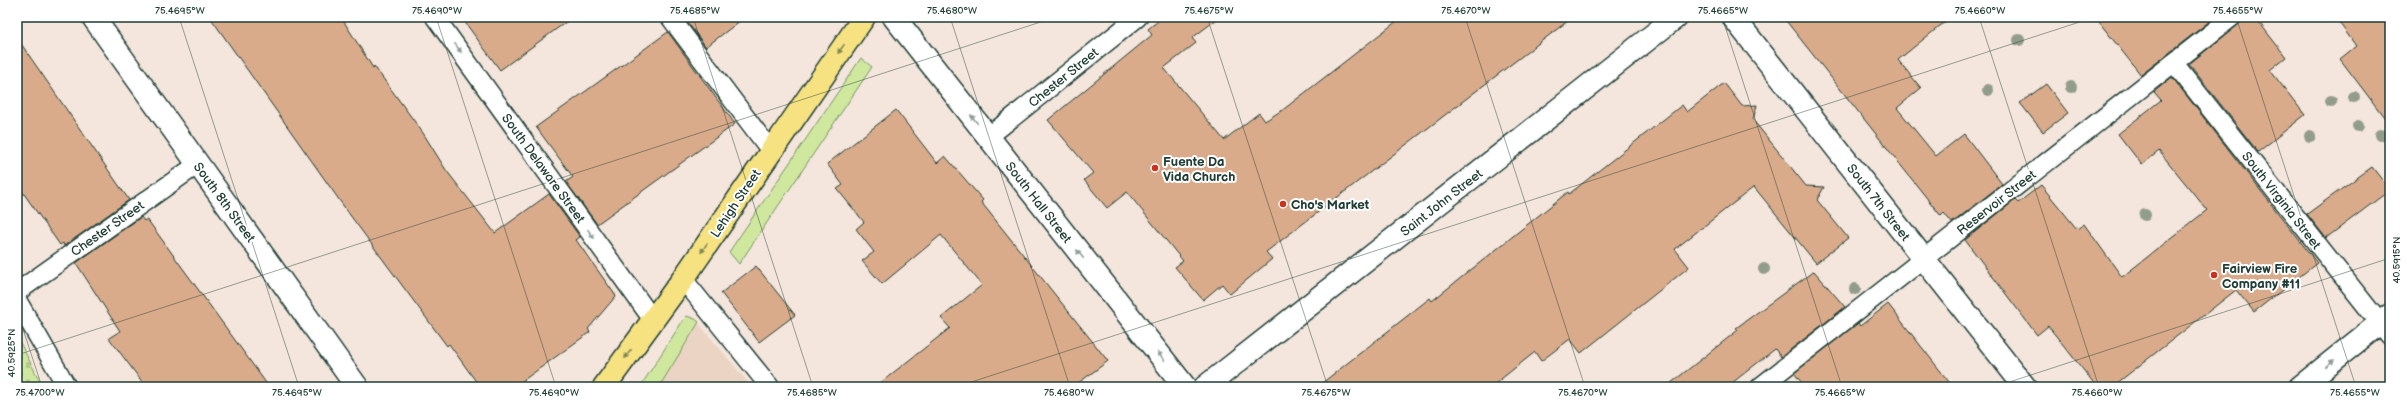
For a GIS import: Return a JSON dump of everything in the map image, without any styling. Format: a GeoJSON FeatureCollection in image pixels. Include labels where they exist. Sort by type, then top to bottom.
{"type":"FeatureCollection","features":[{"type":"Feature","properties":{"kind":"main road","name":"Lehigh Street"},"geometry":{"type":"LineString","coordinates":[[604,387],[683,278],[864,17]]}},
{"type":"Feature","properties":{"kind":"street","name":"South 8th Street"},"geometry":{"type":"LineString","coordinates":[[93,17],[357,387]]}},
{"type":"Feature","properties":{"kind":"street","name":"South Hall Street"},"geometry":{"type":"LineString","coordinates":[[894,17],[1185,387]]}},
{"type":"Feature","properties":{"kind":"street","name":"Saint John Street"},"geometry":{"type":"LineString","coordinates":[[1205,387],[1676,17]]}},
{"type":"Feature","properties":{"kind":"street","name":"South 7th Street"},"geometry":{"type":"LineString","coordinates":[[1733,17],[2025,387]]}},
{"type":"Feature","properties":{"kind":"street"},"geometry":{"type":"LineString","coordinates":[[2300,387],[2387,325]]}},
{"type":"Feature","properties":{"kind":"lane","name":"South Delaware Street"},"geometry":{"type":"LineString","coordinates":[[435,17],[653,320]]}},
{"type":"Feature","properties":{"kind":"lane"},"geometry":{"type":"LineString","coordinates":[[670,17],[770,151]]}},
{"type":"Feature","properties":{"kind":"lane","name":"Chester Street"},"geometry":{"type":"LineString","coordinates":[[988,137],[1138,17]]}},
{"type":"Feature","properties":{"kind":"lane","name":"Reservoir Street"},"geometry":{"type":"LineString","coordinates":[[1760,387],[2232,17]]}},
{"type":"Feature","properties":{"kind":"lane","name":"South Virginia Street"},"geometry":{"type":"LineString","coordinates":[[2174,63],[2387,325]]}},
{"type":"Feature","properties":{"kind":"lane","name":"Chester Street"},"geometry":{"type":"LineString","coordinates":[[17,292],[198,164]]}},
{"type":"Feature","properties":{"kind":"lane"},"geometry":{"type":"LineString","coordinates":[[683,278],[770,387]]}},
{"type":"Feature","properties":{"kind":"lane"},"geometry":{"type":"LineString","coordinates":[[17,300],[67,387]]}},
{"type":"Feature","properties":{"kind":"shaded area"},"geometry":{"type":"Polygon","coordinates":[[[687,316],[695,319],[752,387],[640,387],[687,316]]]}},
{"type":"Feature","properties":{"kind":"green space"},"geometry":{"type":"Polygon","coordinates":[[[861,58],[872,67],[739,264],[729,252],[861,58]]]}},
{"type":"Feature","properties":{"kind":"green space"},"geometry":{"type":"Polygon","coordinates":[[[687,316],[699,322],[659,387],[640,387],[684,319],[687,316]]]}},
{"type":"Feature","properties":{"kind":"green space"},"geometry":{"type":"Polygon","coordinates":[[[17,337],[43,387],[17,387],[17,337]]]}},
{"type":"Feature","properties":{"kind":"building"},"geometry":{"type":"Polygon","coordinates":[[[210,17],[341,17],[373,68],[374,66],[423,133],[446,170],[495,233],[549,194],[580,237],[576,240],[616,296],[588,329],[590,332],[514,387],[480,387],[449,344],[447,346],[347,211],[210,17]]]}},
{"type":"Feature","properties":{"kind":"building"},"geometry":{"type":"Polygon","coordinates":[[[461,17],[573,17],[500,70],[461,17]]]}},
{"type":"Feature","properties":{"kind":"building"},"geometry":{"type":"Polygon","coordinates":[[[688,17],[745,17],[706,47],[685,19],[688,17]]]}},
{"type":"Feature","properties":{"kind":"building"},"geometry":{"type":"Polygon","coordinates":[[[1163,17],[1220,17],[1192,38],[1196,43],[1164,68],[1224,140],[1259,113],[1265,121],[1284,109],[1402,17],[1573,17],[1266,252],[1272,259],[1230,294],[1222,284],[1203,300],[1175,267],[1183,261],[1127,192],[1107,208],[1084,180],[1093,173],[1048,120],[1152,35],[1148,29],[1163,17]]]}},
{"type":"Feature","properties":{"kind":"building"},"geometry":{"type":"Polygon","coordinates":[[[1783,17],[1951,17],[1898,60],[1921,88],[1897,108],[1936,156],[1964,134],[2002,184],[1952,223],[1944,213],[1941,216],[1783,17]]]}},
{"type":"Feature","properties":{"kind":"building"},"geometry":{"type":"Polygon","coordinates":[[[2095,17],[2215,17],[2141,75],[2095,17]]]}},
{"type":"Feature","properties":{"kind":"building"},"geometry":{"type":"Polygon","coordinates":[[[2242,17],[2255,17],[2286,57],[2270,70],[2305,115],[2258,152],[2189,64],[2238,25],[2242,17]]]}},
{"type":"Feature","properties":{"kind":"building"},"geometry":{"type":"Polygon","coordinates":[[[2335,17],[2390,17],[2390,125],[2340,59],[2356,46],[2335,17]]]}},
{"type":"Feature","properties":{"kind":"building"},"geometry":{"type":"Polygon","coordinates":[[[668,32],[735,124],[597,224],[566,182],[573,177],[536,127],[668,32]]]}},
{"type":"Feature","properties":{"kind":"building"},"geometry":{"type":"Polygon","coordinates":[[[17,38],[129,200],[64,246],[63,243],[60,245],[17,184],[17,38]]]}},
{"type":"Feature","properties":{"kind":"building"},"geometry":{"type":"Polygon","coordinates":[[[2172,77],[2317,263],[2254,312],[2236,290],[2112,387],[2097,387],[2048,326],[2037,335],[1965,240],[2015,200],[2018,203],[2041,185],[2077,229],[2084,224],[2122,277],[2207,210],[2159,151],[2142,165],[2118,134],[2161,100],[2154,92],[2172,77]]]}},
{"type":"Feature","properties":{"kind":"building"},"geometry":{"type":"Polygon","coordinates":[[[1724,83],[1742,106],[1757,105],[1753,120],[1806,186],[1824,187],[1817,200],[1848,238],[1816,263],[1754,187],[1675,249],[1689,267],[1581,353],[1570,339],[1541,361],[1535,352],[1491,387],[1317,387],[1430,298],[1432,301],[1568,192],[1569,194],[1682,105],[1687,112],[1724,83]]]}},
{"type":"Feature","properties":{"kind":"building"},"geometry":{"type":"Polygon","coordinates":[[[2046,84],[2068,113],[2043,132],[2020,103],[2046,84]]]}},
{"type":"Feature","properties":{"kind":"building"},"geometry":{"type":"Polygon","coordinates":[[[896,110],[937,163],[945,156],[983,200],[981,202],[1108,361],[1073,387],[875,387],[950,328],[941,318],[982,285],[941,235],[882,284],[862,261],[874,252],[856,229],[864,222],[837,189],[843,185],[827,164],[896,110]]]}},
{"type":"Feature","properties":{"kind":"building"},"geometry":{"type":"Polygon","coordinates":[[[2372,167],[2390,190],[2326,238],[2307,214],[2372,167]]]}},
{"type":"Feature","properties":{"kind":"building"},"geometry":{"type":"Polygon","coordinates":[[[141,217],[144,221],[147,219],[269,387],[146,387],[109,338],[120,331],[76,263],[141,217]]]}},
{"type":"Feature","properties":{"kind":"building"},"geometry":{"type":"Polygon","coordinates":[[[756,266],[795,315],[759,342],[721,293],[756,266]]]}},
{"type":"Feature","properties":{"kind":"building"},"geometry":{"type":"Polygon","coordinates":[[[1814,271],[1845,307],[1781,357],[1775,349],[1727,387],[1666,387],[1738,330],[1736,328],[1814,271]]]}},
{"type":"Feature","properties":{"kind":"building"},"geometry":{"type":"Polygon","coordinates":[[[1888,304],[1953,387],[1805,387],[1794,373],[1858,323],[1860,326],[1888,304]]]}},
{"type":"Feature","properties":{"kind":"place","name":"Fuente Da Vida Church"},"geometry":{"type":"Point","coordinates":[1155,168]}},
{"type":"Feature","properties":{"kind":"place","name":"Cho's Market"},"geometry":{"type":"Point","coordinates":[1283,204]}},
{"type":"Feature","properties":{"kind":"place","name":"Fairview Fire Company #11"},"geometry":{"type":"Point","coordinates":[2214,275]}}]}
